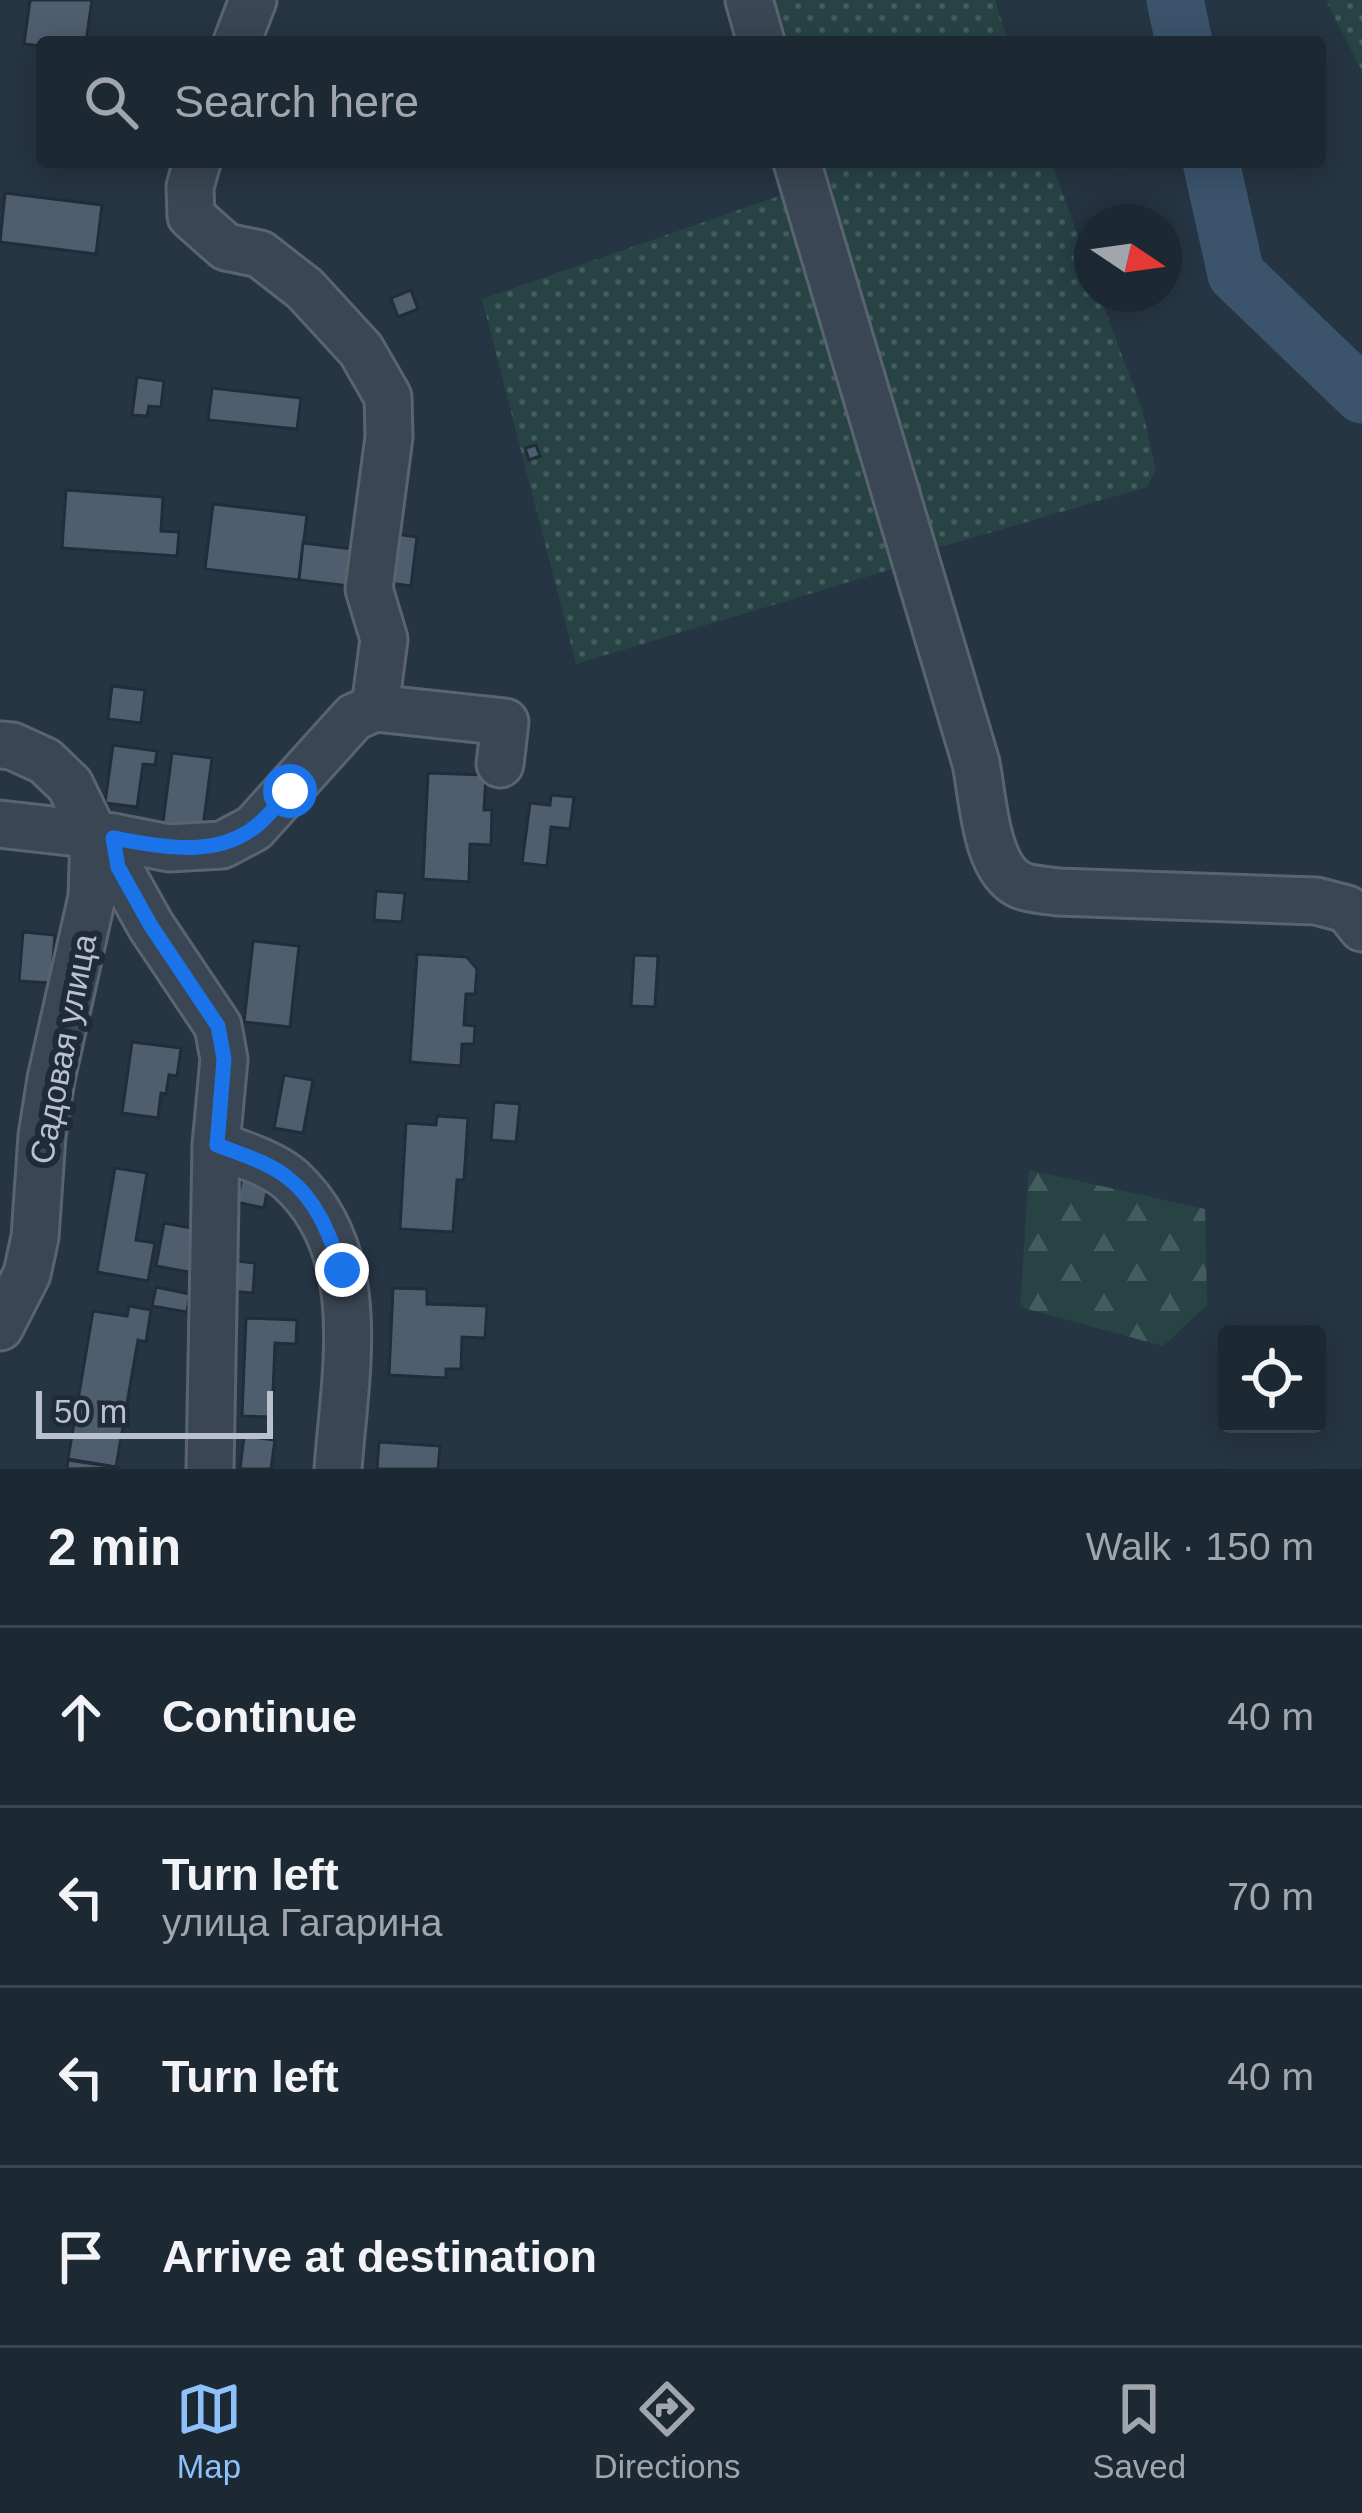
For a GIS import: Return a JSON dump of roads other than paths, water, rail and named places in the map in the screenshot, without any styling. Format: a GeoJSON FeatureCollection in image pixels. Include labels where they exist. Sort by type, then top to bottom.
{"type":"FeatureCollection","features":[{"type":"Feature","properties":{"kind":"street"},"geometry":{"type":"LineString","coordinates":[[239,36],[253,0]]}},
{"type":"Feature","properties":{"kind":"street"},"geometry":{"type":"LineString","coordinates":[[748,0],[759,36]]}},
{"type":"Feature","properties":{"kind":"street"},"geometry":{"type":"LineString","coordinates":[[195,168],[191,216],[226,247],[260,254],[304,289],[361,350],[388,397],[389,437],[369,589],[384,639],[375,708]]}},
{"type":"Feature","properties":{"kind":"street"},"geometry":{"type":"LineString","coordinates":[[799,168],[976,763],[994,858],[1007,877],[1023,887],[1058,892],[1316,901],[1347,909],[1362,928]]}},
{"type":"Feature","properties":{"kind":"street"},"geometry":{"type":"LineString","coordinates":[[0,824],[169,848],[222,845],[254,828],[354,717],[375,708],[505,722],[500,764]]}},
{"type":"Feature","properties":{"kind":"street"},"geometry":{"type":"LineString","coordinates":[[0,745],[46,761],[70,785],[151,926],[218,1026],[224,1059],[217,1145],[210,1469]]}},
{"type":"Feature","properties":{"kind":"street","name":"Садовая улица"},"geometry":{"type":"LineString","coordinates":[[0,1327],[27,1274],[35,1237],[51,1079],[104,837]]}},
{"type":"Feature","properties":{"kind":"street"},"geometry":{"type":"LineString","coordinates":[[217,1145],[289,1178],[323,1218],[342,1270],[349,1320],[338,1469]]}},
{"type":"Feature","properties":{"kind":"waterway"},"geometry":{"type":"LineString","coordinates":[[1175,0],[1183,36]]}},
{"type":"Feature","properties":{"kind":"waterway"},"geometry":{"type":"LineString","coordinates":[[1212,168],[1236,274],[1362,395]]}}]}
